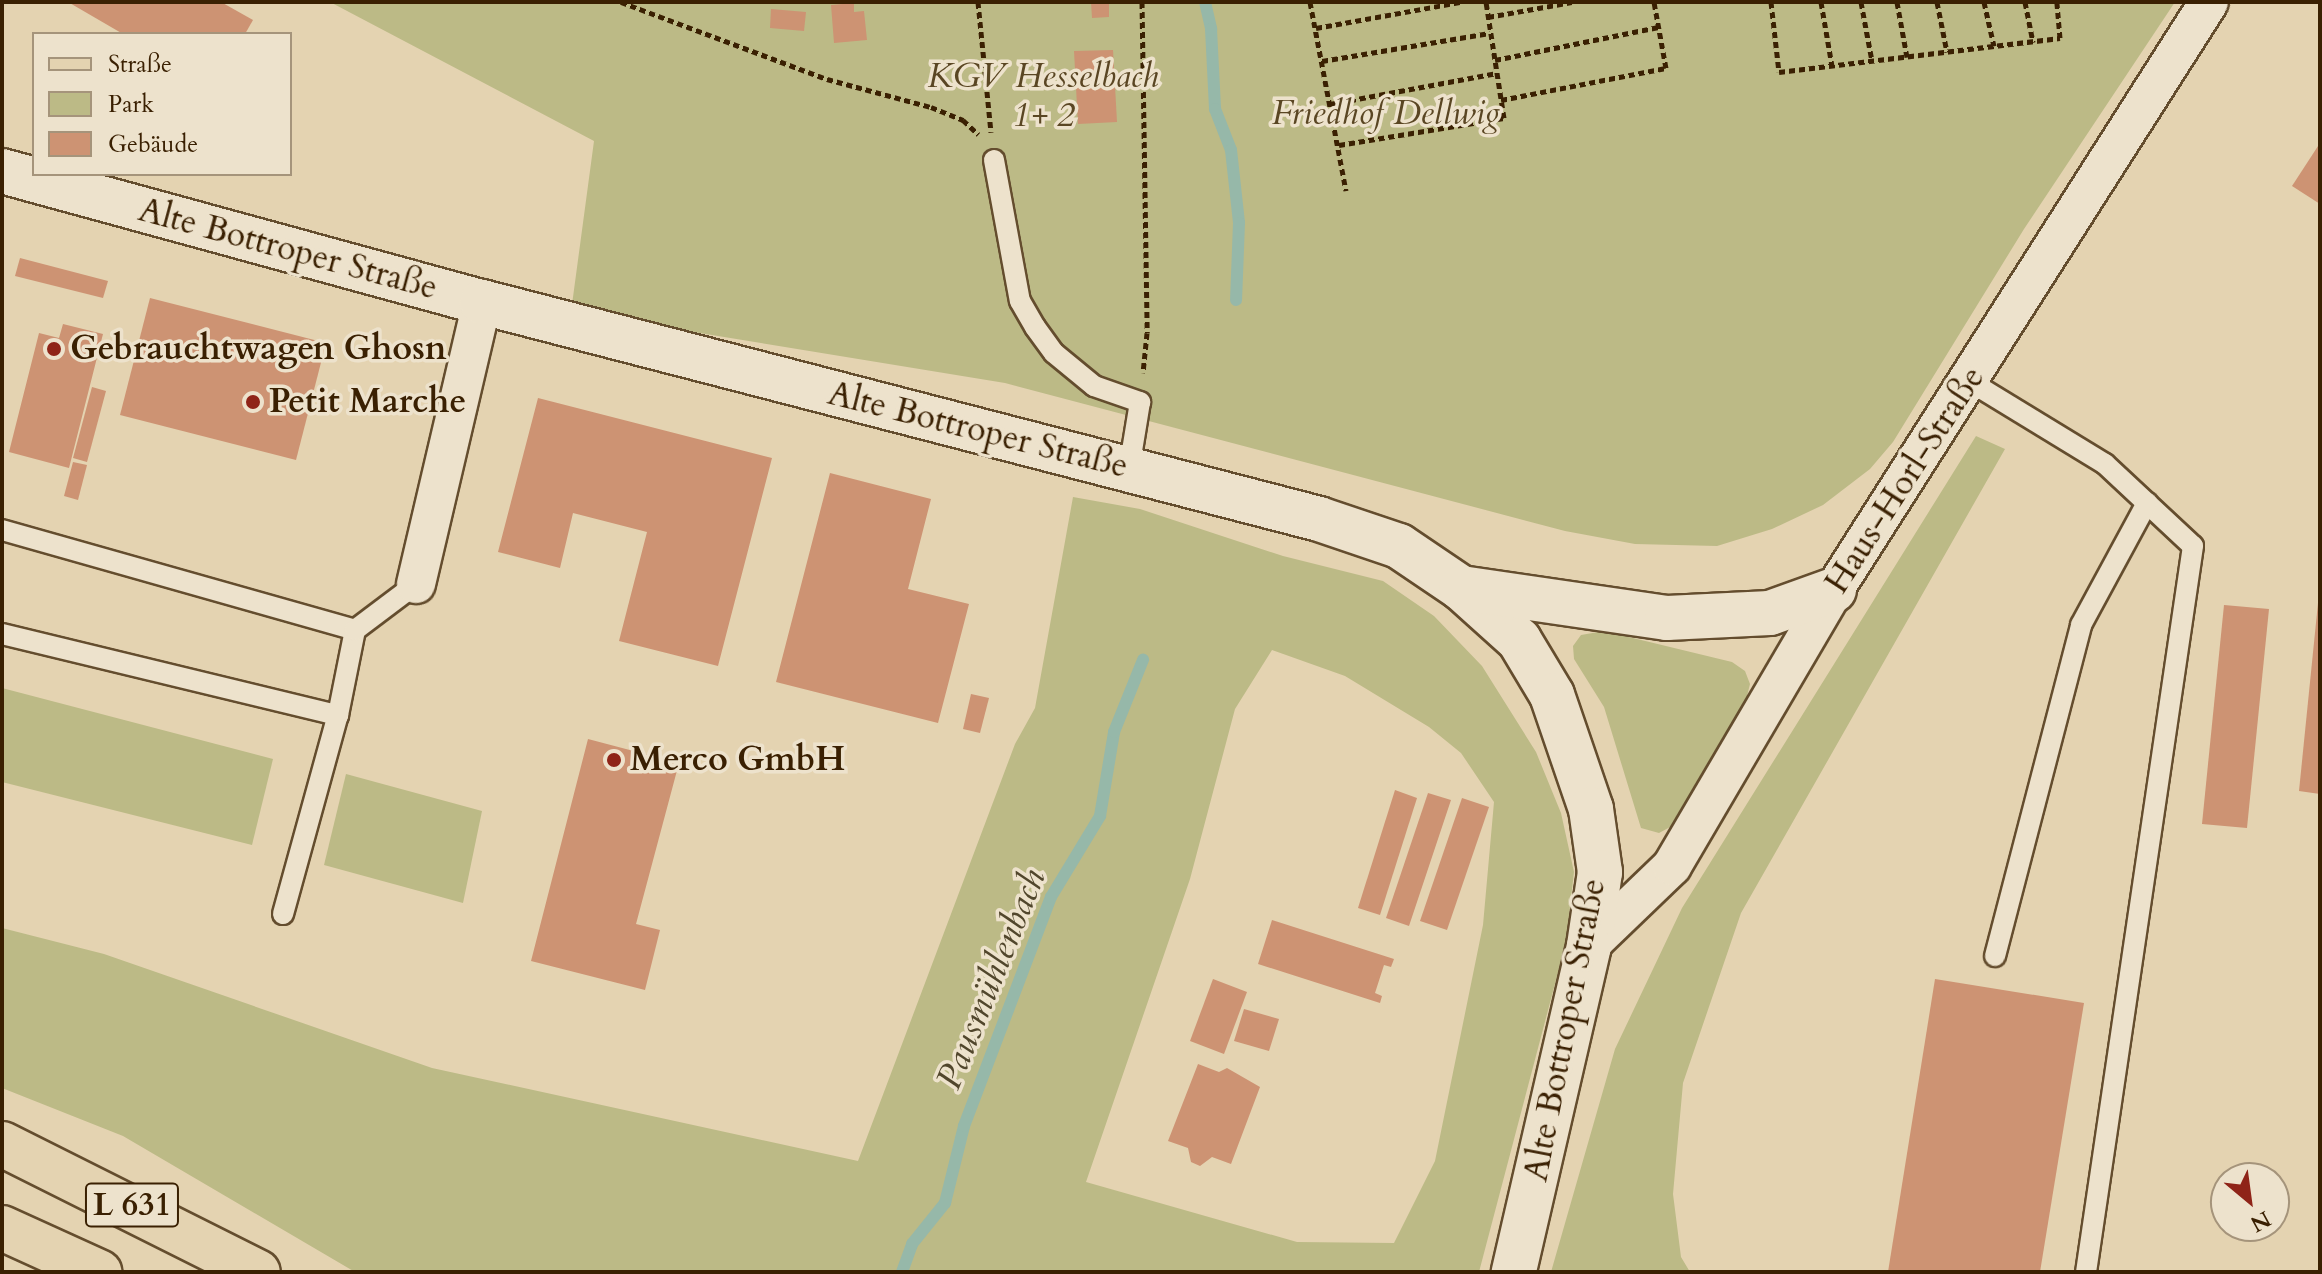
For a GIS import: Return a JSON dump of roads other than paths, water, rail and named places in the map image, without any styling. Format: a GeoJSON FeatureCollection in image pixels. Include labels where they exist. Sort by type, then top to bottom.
{"type":"FeatureCollection","features":[{"type":"Feature","properties":{"kind":"main road","name":"L 631"},"geometry":{"type":"LineString","coordinates":[[2,1144],[258,1272]]}},
{"type":"Feature","properties":{"kind":"main road","name":"L 631"},"geometry":{"type":"LineString","coordinates":[[2,1228],[99,1272]]}},
{"type":"Feature","properties":{"kind":"street","name":"Haus-Horl-Straße"},"geometry":{"type":"LineString","coordinates":[[1589,946],[1672,866],[1834,590],[2209,2]]}},
{"type":"Feature","properties":{"kind":"street","name":"Alte Bottroper Straße"},"geometry":{"type":"LineString","coordinates":[[2,171],[482,302],[1319,519],[1399,546],[1461,588],[1519,640],[1552,695],[1591,809],[1600,872],[1589,946],[1514,1272]]}},
{"type":"Feature","properties":{"kind":"street","name":"Alte Bottroper Straße"},"geometry":{"type":"LineString","coordinates":[[416,584],[482,302]]}},
{"type":"Feature","properties":{"kind":"street","name":"Alte Bottroper Straße"},"geometry":{"type":"LineString","coordinates":[[1461,588],[1667,618],[1770,613],[1834,590]]}},
{"type":"Feature","properties":{"kind":"lane"},"geometry":{"type":"LineString","coordinates":[[992,152],[1018,291],[1035,327],[1054,353],[1094,386],[1140,402],[1129,469]]}},
{"type":"Feature","properties":{"kind":"lane"},"geometry":{"type":"LineString","coordinates":[[1969,381],[2105,464],[2193,546],[2086,1272]]}},
{"type":"Feature","properties":{"kind":"lane"},"geometry":{"type":"LineString","coordinates":[[1995,956],[2081,625],[2147,503]]}},
{"type":"Feature","properties":{"kind":"lane"},"geometry":{"type":"LineString","coordinates":[[2,530],[355,630]]}},
{"type":"Feature","properties":{"kind":"lane"},"geometry":{"type":"LineString","coordinates":[[283,914],[338,715],[355,630],[416,584]]}},
{"type":"Feature","properties":{"kind":"lane"},"geometry":{"type":"LineString","coordinates":[[2,634],[338,715]]}},
{"type":"Feature","properties":{"kind":"waterway","name":"Pausmühlenbach"},"geometry":{"type":"LineString","coordinates":[[1205,2],[1211,29],[1215,109],[1231,150],[1239,223],[1236,300]]}},
{"type":"Feature","properties":{"kind":"waterway","name":"Pausmühlenbach"},"geometry":{"type":"LineString","coordinates":[[902,1272],[912,1244],[945,1203],[964,1126],[1051,897],[1100,816],[1114,732],[1143,660]]}},
{"type":"Feature","properties":{"kind":"place","name":"Gebrauchtwagen Ghosn"},"geometry":{"type":"Point","coordinates":[54,349]}},
{"type":"Feature","properties":{"kind":"place","name":"Petit Marche"},"geometry":{"type":"Point","coordinates":[253,402]}},
{"type":"Feature","properties":{"kind":"place","name":"Merco GmbH"},"geometry":{"type":"Point","coordinates":[614,760]}},
{"type":"Feature","properties":{"kind":"park label","name":"KGV Hesselbach 1+ 2"},"geometry":{"type":"Point","coordinates":[1043,96]}},
{"type":"Feature","properties":{"kind":"park label","name":"Friedhof Dellwig"},"geometry":{"type":"Point","coordinates":[1386,114]}}]}
